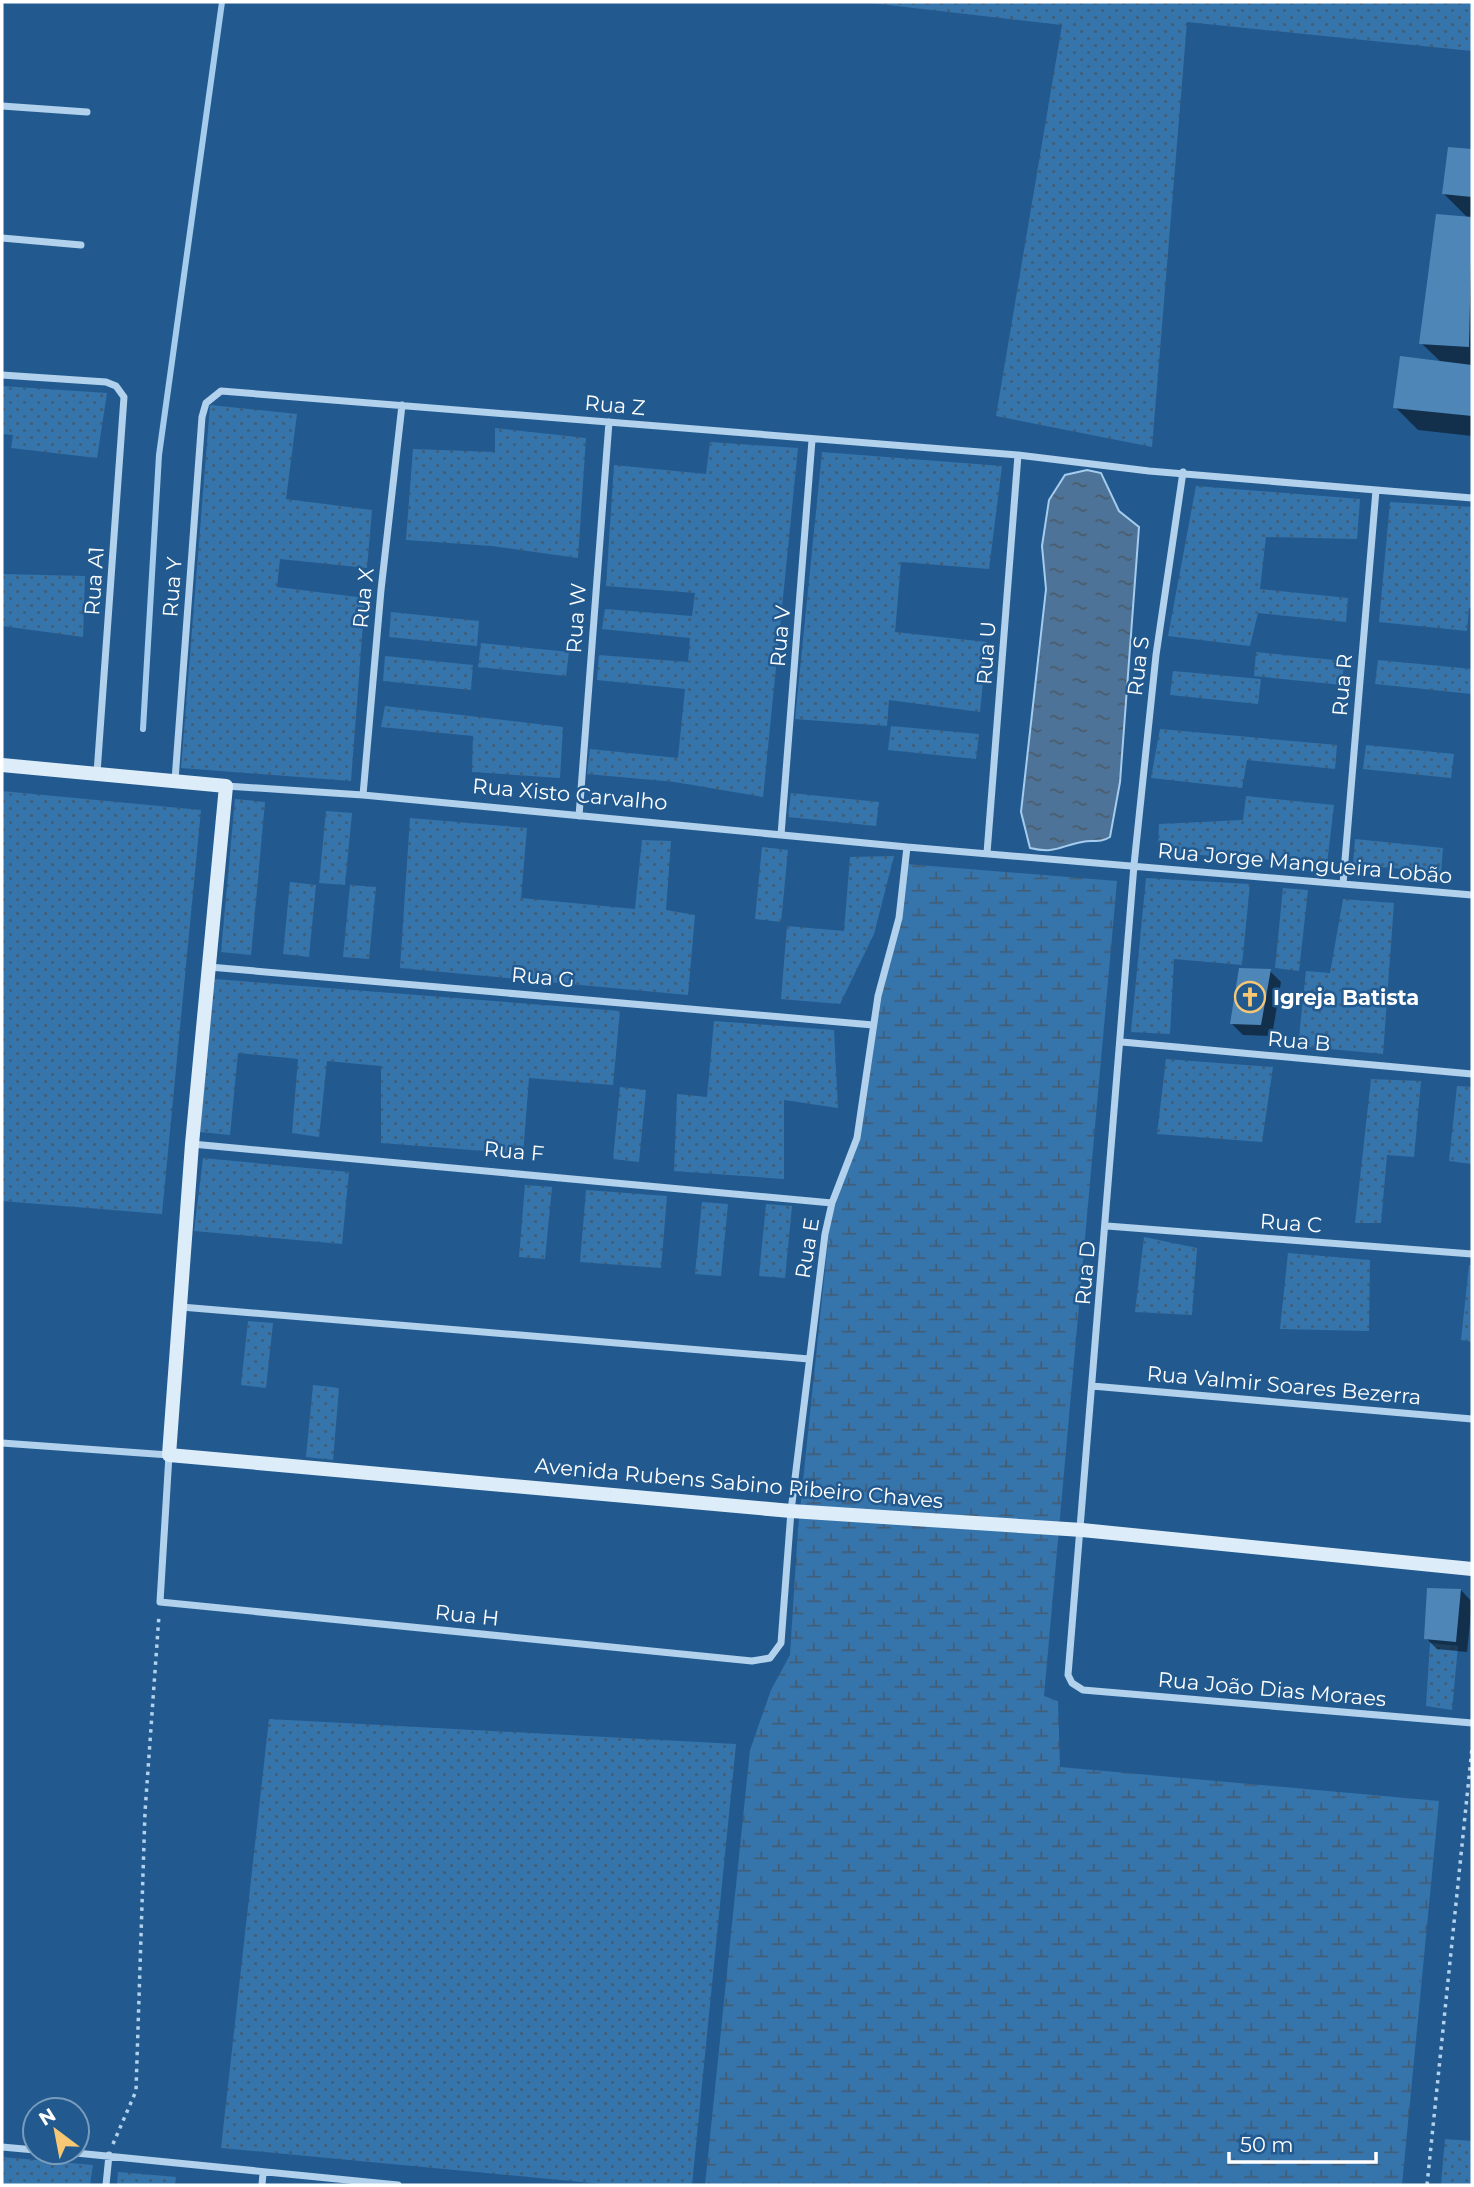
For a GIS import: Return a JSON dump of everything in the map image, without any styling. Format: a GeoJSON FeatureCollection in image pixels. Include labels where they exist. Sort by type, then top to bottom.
{"type":"FeatureCollection","features":[{"type":"Feature","properties":{"kind":"street"},"geometry":{"type":"LineString","coordinates":[[2,106],[87,112]]}},
{"type":"Feature","properties":{"kind":"street"},"geometry":{"type":"LineString","coordinates":[[2,238],[81,244]]}},
{"type":"Feature","properties":{"kind":"street","name":"Rua A1"},"geometry":{"type":"LineString","coordinates":[[2,375],[106,382],[121,391],[125,409],[97,774]]}},
{"type":"Feature","properties":{"kind":"street","name":"Rua Z"},"geometry":{"type":"LineString","coordinates":[[211,398],[228,389],[813,440],[1018,455],[1149,471],[1472,498]]}},
{"type":"Feature","properties":{"kind":"street","name":"Rua Y"},"geometry":{"type":"LineString","coordinates":[[175,780],[202,416],[211,398]]}},
{"type":"Feature","properties":{"kind":"street","name":"Rua X"},"geometry":{"type":"LineString","coordinates":[[363,795],[381,590],[402,405]]}},
{"type":"Feature","properties":{"kind":"street","name":"Rua W"},"geometry":{"type":"LineString","coordinates":[[579,817],[609,422]]}},
{"type":"Feature","properties":{"kind":"street","name":"Rua V"},"geometry":{"type":"LineString","coordinates":[[781,835],[813,440]]}},
{"type":"Feature","properties":{"kind":"street","name":"Rua U"},"geometry":{"type":"LineString","coordinates":[[987,853],[1018,455]]}},
{"type":"Feature","properties":{"kind":"street","name":"Rua S"},"geometry":{"type":"LineString","coordinates":[[1135,865],[1156,655],[1182,472]]}},
{"type":"Feature","properties":{"kind":"street","name":"Rua R"},"geometry":{"type":"LineString","coordinates":[[1343,884],[1376,489]]}},
{"type":"Feature","properties":{"kind":"street","name":"Rua Xisto Carvalho"},"geometry":{"type":"LineString","coordinates":[[2,765],[226,786],[363,795],[907,847],[1135,865]]}},
{"type":"Feature","properties":{"kind":"street"},"geometry":{"type":"LineString","coordinates":[[160,1602],[192,1144],[226,786]]}},
{"type":"Feature","properties":{"kind":"street","name":"Rua E"},"geometry":{"type":"LineString","coordinates":[[770,1658],[781,1643],[791,1511],[825,1234],[832,1203],[857,1138],[873,1025],[899,918],[907,847]]}},
{"type":"Feature","properties":{"kind":"street","name":"Rua Jorge Mangueira Lobão"},"geometry":{"type":"LineString","coordinates":[[1135,865],[1472,895]]}},
{"type":"Feature","properties":{"kind":"street","name":"Rua D"},"geometry":{"type":"LineString","coordinates":[[1072,1683],[1067,1670],[1082,1530],[1135,865]]}},
{"type":"Feature","properties":{"kind":"street","name":"Rua G"},"geometry":{"type":"LineString","coordinates":[[209,967],[873,1025]]}},
{"type":"Feature","properties":{"kind":"street","name":"Rua B"},"geometry":{"type":"LineString","coordinates":[[1122,1042],[1472,1074]]}},
{"type":"Feature","properties":{"kind":"street","name":"Rua F"},"geometry":{"type":"LineString","coordinates":[[192,1144],[832,1203]]}},
{"type":"Feature","properties":{"kind":"street","name":"Rua C"},"geometry":{"type":"LineString","coordinates":[[1107,1226],[1472,1254]]}},
{"type":"Feature","properties":{"kind":"street"},"geometry":{"type":"LineString","coordinates":[[181,1307],[808,1359]]}},
{"type":"Feature","properties":{"kind":"street","name":"Rua Valmir Soares Bezerra"},"geometry":{"type":"LineString","coordinates":[[1092,1386],[1472,1419]]}},
{"type":"Feature","properties":{"kind":"street","name":"Avenida Rubens Sabino Ribeiro Chaves"},"geometry":{"type":"LineString","coordinates":[[2,1443],[169,1455],[791,1511],[1082,1530],[1472,1569]]}},
{"type":"Feature","properties":{"kind":"street","name":"Rua H"},"geometry":{"type":"LineString","coordinates":[[160,1602],[752,1661],[770,1658]]}},
{"type":"Feature","properties":{"kind":"street","name":"Rua João Dias Moraes"},"geometry":{"type":"LineString","coordinates":[[1072,1683],[1083,1690],[1472,1723]]}},
{"type":"Feature","properties":{"kind":"street"},"geometry":{"type":"LineString","coordinates":[[2,2147],[21,2149]]}},
{"type":"Feature","properties":{"kind":"street"},"geometry":{"type":"LineString","coordinates":[[91,2154],[398,2185]]}},
{"type":"Feature","properties":{"kind":"street"},"geometry":{"type":"LineString","coordinates":[[106,2185],[108,2155]]}},
{"type":"Feature","properties":{"kind":"street"},"geometry":{"type":"LineString","coordinates":[[262,2185],[263,2173]]}},
{"type":"Feature","properties":{"kind":"path"},"geometry":{"type":"LineString","coordinates":[[108,2155],[136,2091],[145,1812],[160,1602]]}},
{"type":"Feature","properties":{"kind":"path"},"geometry":{"type":"LineString","coordinates":[[1427,2185],[1472,1748]]}},
{"type":"Feature","properties":{"kind":"green space"},"geometry":{"type":"Polygon","coordinates":[[[862,2],[1472,2],[1472,51],[1187,22],[1152,447],[996,416],[1062,25],[862,2]]]}},
{"type":"Feature","properties":{"kind":"green space"},"geometry":{"type":"Polygon","coordinates":[[[2,386],[107,393],[97,458],[11,448],[13,435],[2,434],[2,386]]]}},
{"type":"Feature","properties":{"kind":"green space"},"geometry":{"type":"Polygon","coordinates":[[[210,405],[297,414],[286,499],[372,510],[367,568],[280,559],[277,587],[365,598],[351,781],[181,768],[210,405]]]}},
{"type":"Feature","properties":{"kind":"green space"},"geometry":{"type":"Polygon","coordinates":[[[495,428],[586,438],[578,558],[492,546],[406,540],[413,449],[495,452],[495,428]]]}},
{"type":"Feature","properties":{"kind":"green space"},"geometry":{"type":"Polygon","coordinates":[[[710,442],[798,448],[763,797],[675,782],[587,774],[590,749],[678,758],[685,689],[597,680],[599,655],[688,662],[690,638],[602,629],[605,609],[692,616],[695,593],[606,586],[614,465],[706,474],[710,442]]]}},
{"type":"Feature","properties":{"kind":"green space"},"geometry":{"type":"Polygon","coordinates":[[[822,452],[1002,466],[989,569],[901,562],[895,632],[987,642],[980,712],[889,700],[887,726],[795,719],[822,452]]]}},
{"type":"Feature","properties":{"kind":"green space"},"geometry":{"type":"Polygon","coordinates":[[[1196,486],[1360,499],[1357,539],[1266,537],[1260,589],[1348,598],[1346,622],[1258,613],[1250,646],[1168,636],[1196,486]]]}},
{"type":"Feature","properties":{"kind":"green space"},"geometry":{"type":"Polygon","coordinates":[[[1390,502],[1472,507],[1472,608],[1469,608],[1467,631],[1379,622],[1390,502]]]}},
{"type":"Feature","properties":{"kind":"green space"},"geometry":{"type":"Polygon","coordinates":[[[2,574],[85,576],[83,637],[2,626],[2,574]]]}},
{"type":"Feature","properties":{"kind":"green space"},"geometry":{"type":"Polygon","coordinates":[[[391,612],[479,621],[477,646],[389,637],[391,612]]]}},
{"type":"Feature","properties":{"kind":"green space"},"geometry":{"type":"Polygon","coordinates":[[[481,643],[569,652],[566,676],[478,667],[481,643]]]}},
{"type":"Feature","properties":{"kind":"green space"},"geometry":{"type":"Polygon","coordinates":[[[1256,652],[1344,661],[1342,685],[1254,676],[1256,652]]]}},
{"type":"Feature","properties":{"kind":"green space"},"geometry":{"type":"Polygon","coordinates":[[[385,656],[473,665],[471,690],[383,681],[385,656]]]}},
{"type":"Feature","properties":{"kind":"green space"},"geometry":{"type":"Polygon","coordinates":[[[1378,660],[1472,669],[1472,694],[1375,684],[1378,660]]]}},
{"type":"Feature","properties":{"kind":"green space"},"geometry":{"type":"Polygon","coordinates":[[[1173,671],[1261,679],[1258,704],[1170,695],[1173,671]]]}},
{"type":"Feature","properties":{"kind":"green space"},"geometry":{"type":"Polygon","coordinates":[[[385,706],[563,727],[560,778],[472,772],[473,736],[381,727],[385,706]]]}},
{"type":"Feature","properties":{"kind":"green space"},"geometry":{"type":"Polygon","coordinates":[[[891,726],[979,734],[976,759],[888,750],[891,726]]]}},
{"type":"Feature","properties":{"kind":"green space"},"geometry":{"type":"Polygon","coordinates":[[[1160,729],[1337,745],[1335,769],[1247,760],[1242,788],[1151,778],[1160,729]]]}},
{"type":"Feature","properties":{"kind":"green space"},"geometry":{"type":"Polygon","coordinates":[[[1366,745],[1454,754],[1451,778],[1363,769],[1366,745]]]}},
{"type":"Feature","properties":{"kind":"green space"},"geometry":{"type":"Polygon","coordinates":[[[2,791],[201,810],[162,1214],[2,1201],[2,791]]]}},
{"type":"Feature","properties":{"kind":"green space"},"geometry":{"type":"Polygon","coordinates":[[[791,793],[879,802],[876,826],[788,817],[791,793]]]}},
{"type":"Feature","properties":{"kind":"green space"},"geometry":{"type":"Polygon","coordinates":[[[1246,796],[1334,805],[1327,864],[1158,852],[1159,824],[1243,820],[1246,796]]]}},
{"type":"Feature","properties":{"kind":"green space"},"geometry":{"type":"Polygon","coordinates":[[[235,799],[265,802],[251,955],[221,952],[235,799]]]}},
{"type":"Feature","properties":{"kind":"green space"},"geometry":{"type":"Polygon","coordinates":[[[326,811],[352,813],[345,885],[319,883],[326,811]]]}},
{"type":"Feature","properties":{"kind":"green space"},"geometry":{"type":"Polygon","coordinates":[[[410,818],[527,828],[521,898],[635,909],[642,840],[671,841],[666,910],[695,915],[688,995],[400,968],[410,818]]]}},
{"type":"Feature","properties":{"kind":"green space"},"geometry":{"type":"Polygon","coordinates":[[[1355,839],[1443,848],[1441,873],[1353,864],[1355,839]]]}},
{"type":"Feature","properties":{"kind":"green space"},"geometry":{"type":"Polygon","coordinates":[[[762,847],[788,850],[781,922],[755,919],[762,847]]]}},
{"type":"Feature","properties":{"kind":"green space"},"geometry":{"type":"Polygon","coordinates":[[[894,856],[874,934],[840,1004],[781,999],[787,926],[844,931],[850,857],[894,856]]]}},
{"type":"Feature","properties":{"kind":"green space"},"geometry":{"type":"Polygon","coordinates":[[[906,864],[1117,881],[1044,1696],[1058,1701],[1060,1767],[1439,1801],[1402,2185],[705,2185],[750,1750],[771,1690],[790,1655],[798,1529],[830,1222],[857,1138],[873,1025],[893,943],[906,864]]]}},
{"type":"Feature","properties":{"kind":"green space"},"geometry":{"type":"Polygon","coordinates":[[[1146,878],[1250,884],[1242,965],[1174,959],[1170,1034],[1131,1032],[1146,878]]]}},
{"type":"Feature","properties":{"kind":"green space"},"geometry":{"type":"Polygon","coordinates":[[[290,882],[316,885],[309,957],[283,954],[290,882]]]}},
{"type":"Feature","properties":{"kind":"green space"},"geometry":{"type":"Polygon","coordinates":[[[350,885],[376,887],[369,959],[343,957],[350,885]]]}},
{"type":"Feature","properties":{"kind":"green space"},"geometry":{"type":"Polygon","coordinates":[[[1283,888],[1308,890],[1299,971],[1275,968],[1283,888]]]}},
{"type":"Feature","properties":{"kind":"green space"},"geometry":{"type":"Polygon","coordinates":[[[1343,899],[1394,903],[1383,1054],[1298,1046],[1306,971],[1330,973],[1343,899]]]}},
{"type":"Feature","properties":{"kind":"green space"},"geometry":{"type":"Polygon","coordinates":[[[214,979],[620,1011],[613,1085],[529,1078],[523,1154],[381,1143],[381,1066],[327,1061],[319,1137],[292,1133],[298,1059],[238,1053],[230,1135],[200,1132],[214,979]]]}},
{"type":"Feature","properties":{"kind":"green space"},"geometry":{"type":"Polygon","coordinates":[[[714,1021],[834,1030],[838,1108],[784,1100],[784,1179],[674,1171],[677,1094],[707,1097],[714,1021]]]}},
{"type":"Feature","properties":{"kind":"green space"},"geometry":{"type":"Polygon","coordinates":[[[1166,1059],[1273,1067],[1262,1142],[1157,1134],[1166,1059]]]}},
{"type":"Feature","properties":{"kind":"green space"},"geometry":{"type":"Polygon","coordinates":[[[1371,1079],[1421,1081],[1414,1157],[1387,1155],[1381,1223],[1355,1223],[1371,1079]]]}},
{"type":"Feature","properties":{"kind":"green space"},"geometry":{"type":"Polygon","coordinates":[[[1457,1086],[1472,1087],[1472,1164],[1449,1161],[1457,1086]]]}},
{"type":"Feature","properties":{"kind":"green space"},"geometry":{"type":"Polygon","coordinates":[[[620,1087],[646,1090],[639,1162],[613,1159],[620,1087]]]}},
{"type":"Feature","properties":{"kind":"green space"},"geometry":{"type":"Polygon","coordinates":[[[203,1158],[349,1172],[342,1244],[194,1231],[203,1158]]]}},
{"type":"Feature","properties":{"kind":"green space"},"geometry":{"type":"Polygon","coordinates":[[[525,1185],[552,1187],[545,1259],[519,1257],[525,1185]]]}},
{"type":"Feature","properties":{"kind":"green space"},"geometry":{"type":"Polygon","coordinates":[[[586,1190],[667,1196],[661,1268],[580,1262],[586,1190]]]}},
{"type":"Feature","properties":{"kind":"green space"},"geometry":{"type":"Polygon","coordinates":[[[702,1202],[728,1204],[721,1276],[695,1274],[702,1202]]]}},
{"type":"Feature","properties":{"kind":"green space"},"geometry":{"type":"Polygon","coordinates":[[[766,1204],[792,1206],[785,1278],[759,1276],[766,1204]]]}},
{"type":"Feature","properties":{"kind":"green space"},"geometry":{"type":"Polygon","coordinates":[[[1144,1237],[1197,1248],[1192,1315],[1135,1312],[1144,1237]]]}},
{"type":"Feature","properties":{"kind":"green space"},"geometry":{"type":"Polygon","coordinates":[[[1288,1253],[1370,1260],[1369,1331],[1280,1329],[1288,1253]]]}},
{"type":"Feature","properties":{"kind":"green space"},"geometry":{"type":"Polygon","coordinates":[[[1469,1265],[1472,1265],[1472,1342],[1461,1340],[1469,1265]]]}},
{"type":"Feature","properties":{"kind":"green space"},"geometry":{"type":"Polygon","coordinates":[[[248,1321],[273,1323],[266,1388],[241,1385],[248,1321]]]}},
{"type":"Feature","properties":{"kind":"green space"},"geometry":{"type":"Polygon","coordinates":[[[313,1385],[339,1388],[333,1460],[306,1457],[313,1385]]]}},
{"type":"Feature","properties":{"kind":"green space"},"geometry":{"type":"Polygon","coordinates":[[[1430,1643],[1458,1646],[1452,1710],[1426,1706],[1430,1643]]]}},
{"type":"Feature","properties":{"kind":"green space"},"geometry":{"type":"Polygon","coordinates":[[[269,1719],[736,1744],[692,2185],[613,2185],[221,2148],[269,1719]]]}},
{"type":"Feature","properties":{"kind":"green space"},"geometry":{"type":"Polygon","coordinates":[[[1445,2139],[1472,2141],[1472,2185],[1441,2185],[1445,2139]]]}},
{"type":"Feature","properties":{"kind":"green space"},"geometry":{"type":"Polygon","coordinates":[[[2,2157],[21,2159],[21,2166],[93,2165],[90,2185],[2,2185],[2,2157]]]}},
{"type":"Feature","properties":{"kind":"green space"},"geometry":{"type":"Polygon","coordinates":[[[118,2172],[176,2177],[175,2185],[117,2185],[118,2172]]]}},
{"type":"Feature","properties":{"kind":"water"},"geometry":{"type":"Polygon","coordinates":[[[1087,470],[1101,473],[1119,511],[1139,527],[1120,782],[1110,837],[1052,850],[1039,850],[1030,848],[1021,812],[1046,589],[1042,546],[1049,500],[1065,475],[1087,470]]]}},
{"type":"Feature","properties":{"kind":"building"},"geometry":{"type":"Polygon","coordinates":[[[1448,147],[1472,149],[1472,197],[1442,194],[1448,147]]]}},
{"type":"Feature","properties":{"kind":"building"},"geometry":{"type":"Polygon","coordinates":[[[1436,214],[1472,217],[1469,347],[1419,344],[1436,214]]]}},
{"type":"Feature","properties":{"kind":"building"},"geometry":{"type":"Polygon","coordinates":[[[1400,356],[1472,365],[1472,416],[1393,408],[1400,356]]]}},
{"type":"Feature","properties":{"kind":"building","name":"Igreja Batista"},"geometry":{"type":"Polygon","coordinates":[[[1239,968],[1271,969],[1261,1025],[1230,1024],[1239,968]]]}},
{"type":"Feature","properties":{"kind":"building"},"geometry":{"type":"Polygon","coordinates":[[[1427,1588],[1461,1589],[1456,1642],[1424,1639],[1427,1588]]]}},
{"type":"Feature","properties":{"kind":"waterway"},"geometry":{"type":"LineString","coordinates":[[143,729],[159,455],[222,2]]}},
{"type":"Feature","properties":{"kind":"place","name":"Igreja Batista"},"geometry":{"type":"Point","coordinates":[1250,997]}}]}
